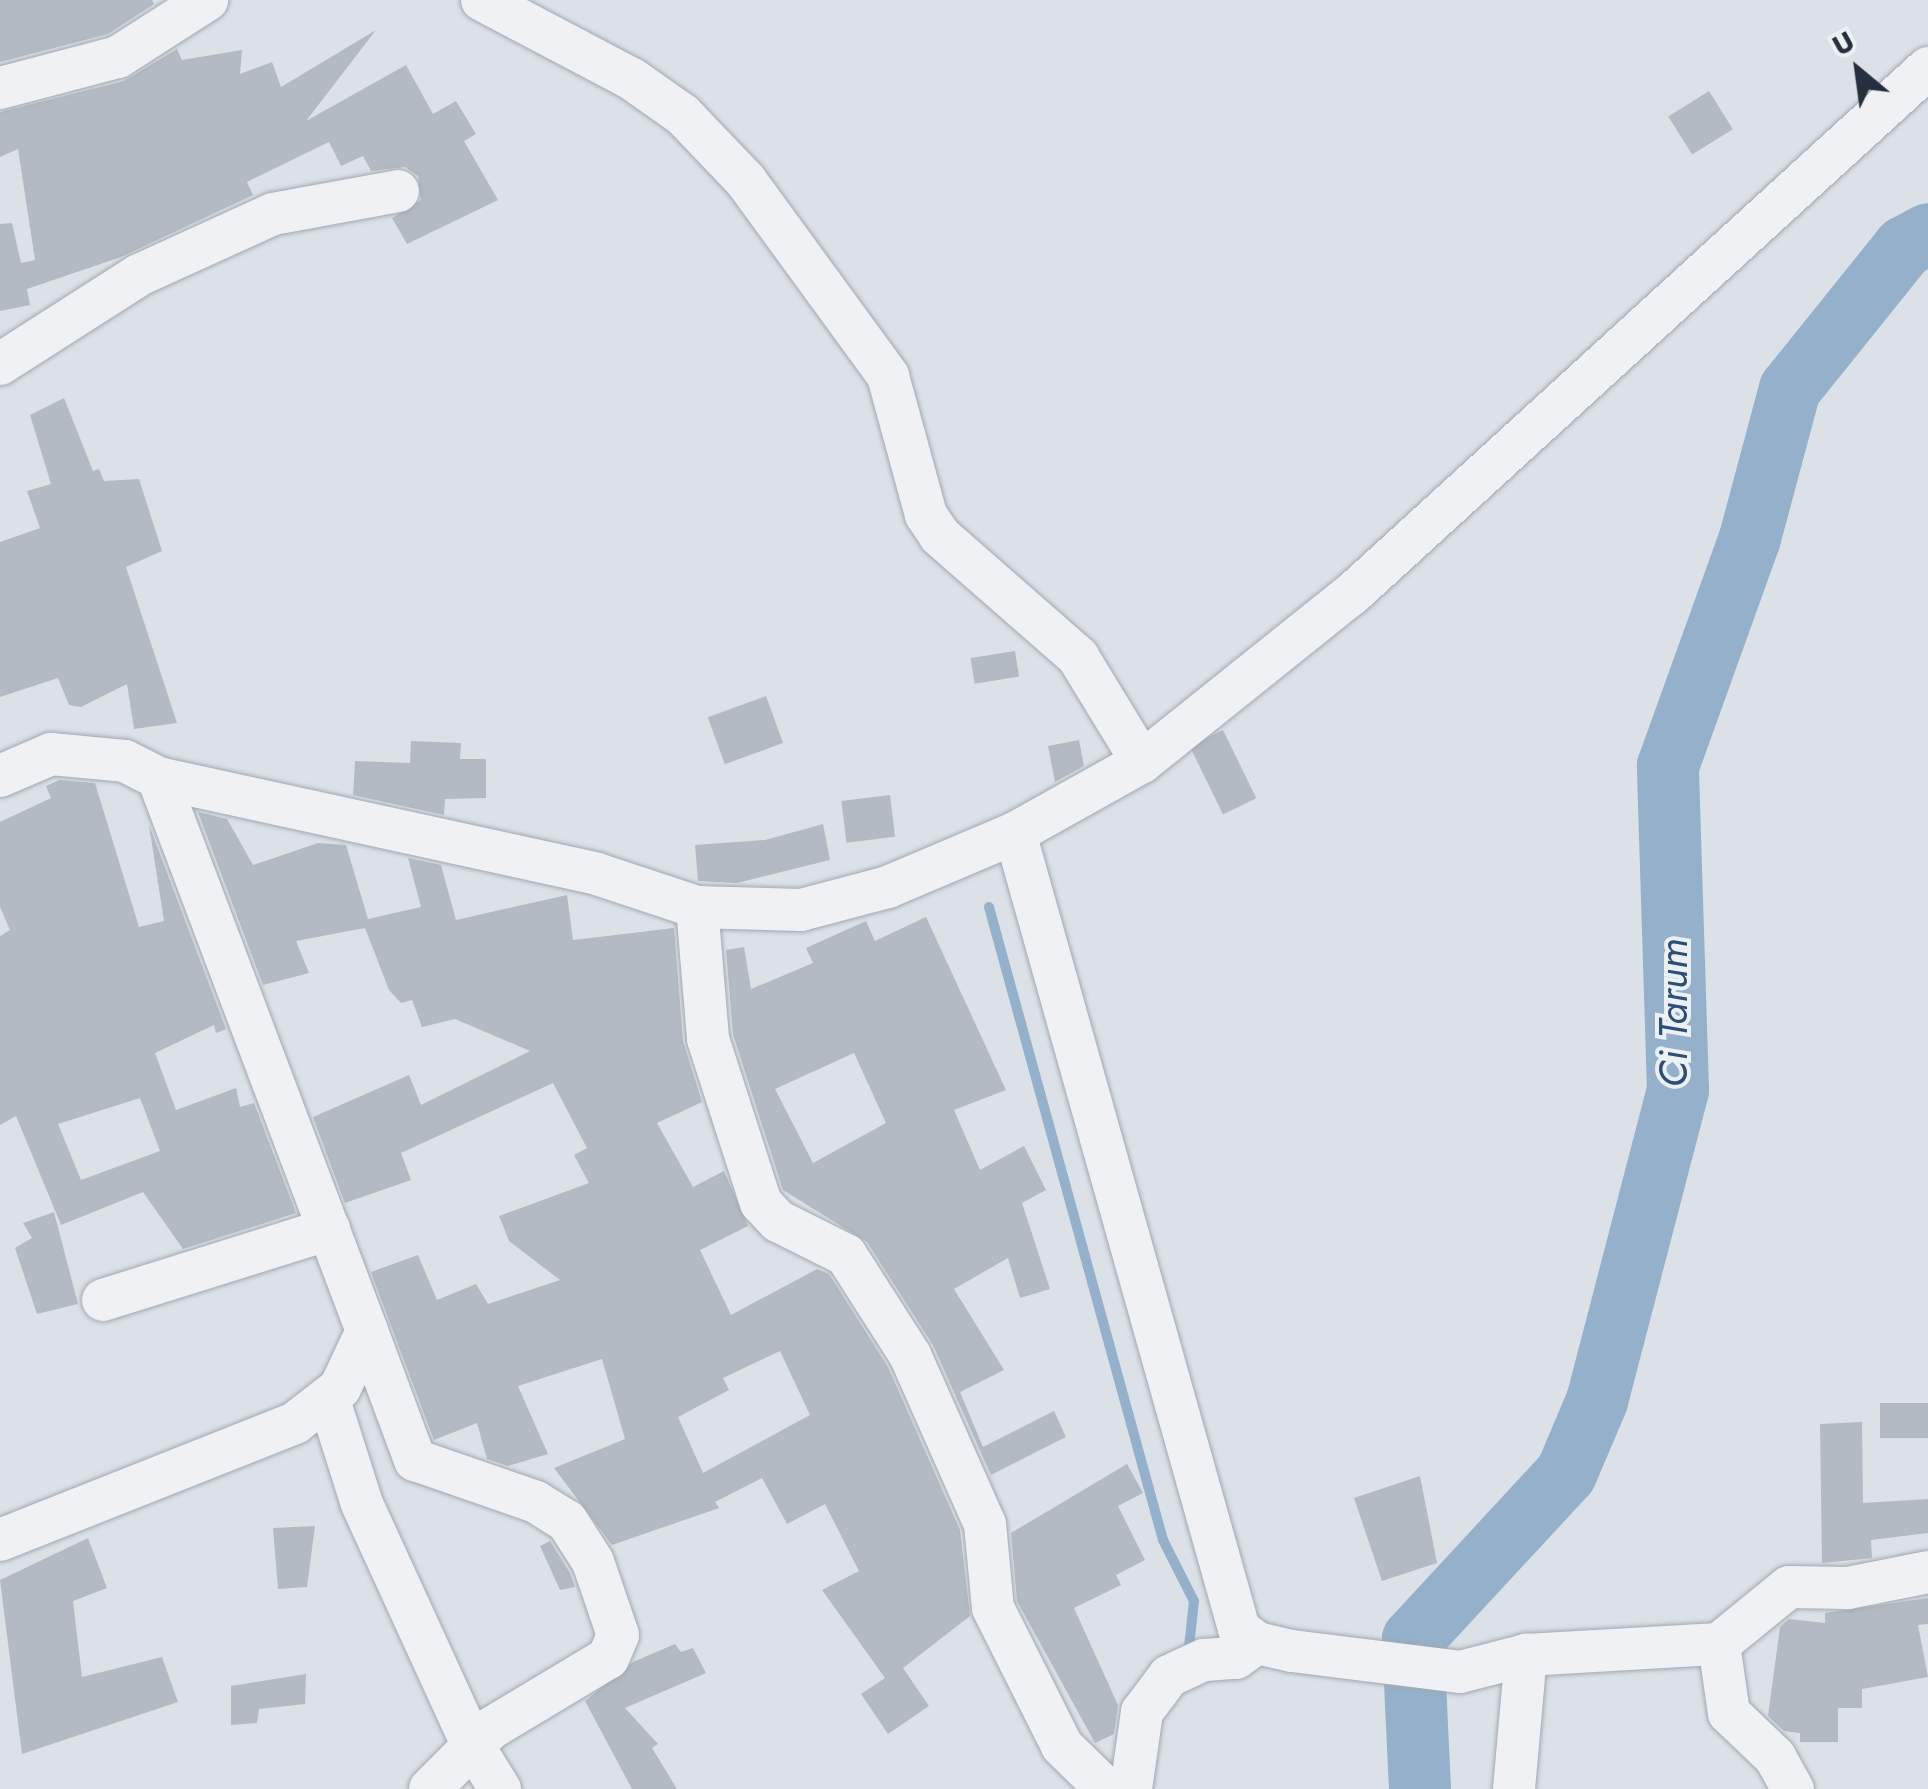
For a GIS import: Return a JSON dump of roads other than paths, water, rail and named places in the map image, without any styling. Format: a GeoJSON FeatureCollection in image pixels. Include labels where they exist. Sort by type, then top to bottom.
{"type":"FeatureCollection","features":[{"type":"Feature","properties":{"kind":"street"},"geometry":{"type":"LineString","coordinates":[[0,88],[118,57],[207,0]]}},
{"type":"Feature","properties":{"kind":"street"},"geometry":{"type":"LineString","coordinates":[[482,0],[632,79],[683,115],[746,181],[888,376],[933,526],[1078,657],[1142,762]]}},
{"type":"Feature","properties":{"kind":"street"},"geometry":{"type":"LineString","coordinates":[[0,776],[52,754],[126,762],[158,778],[597,874],[697,908],[802,910],[888,886],[1016,833],[1142,762],[1352,594],[1928,68]]}},
{"type":"Feature","properties":{"kind":"street"},"geometry":{"type":"LineString","coordinates":[[0,364],[139,275],[273,214],[398,191]]}},
{"type":"Feature","properties":{"kind":"street"},"geometry":{"type":"LineString","coordinates":[[158,778],[415,1460],[536,1502],[567,1520],[616,1619],[618,1640],[608,1658],[472,1744],[428,1788]]}},
{"type":"Feature","properties":{"kind":"street"},"geometry":{"type":"LineString","coordinates":[[1016,833],[1228,1605],[1274,1647]]}},
{"type":"Feature","properties":{"kind":"street"},"geometry":{"type":"LineString","coordinates":[[697,908],[708,1039],[761,1203],[778,1221],[846,1255],[910,1355],[986,1524],[992,1608],[1062,1746],[1106,1789]]}},
{"type":"Feature","properties":{"kind":"street"},"geometry":{"type":"LineString","coordinates":[[103,1300],[329,1228]]}},
{"type":"Feature","properties":{"kind":"street"},"geometry":{"type":"LineString","coordinates":[[0,1540],[235,1453],[329,1400],[367,1330]]}},
{"type":"Feature","properties":{"kind":"street"},"geometry":{"type":"LineString","coordinates":[[329,1400],[362,1504],[472,1744],[500,1789]]}},
{"type":"Feature","properties":{"kind":"street"},"geometry":{"type":"LineString","coordinates":[[1131,1789],[1142,1712],[1186,1668],[1274,1647],[1460,1672],[1526,1655],[1719,1644],[1788,1587],[1848,1588],[1928,1572]]}},
{"type":"Feature","properties":{"kind":"street"},"geometry":{"type":"LineString","coordinates":[[1719,1644],[1729,1713],[1774,1757],[1793,1789]]}},
{"type":"Feature","properties":{"kind":"street"},"geometry":{"type":"LineString","coordinates":[[1514,1789],[1526,1655]]}},
{"type":"Feature","properties":{"kind":"waterway","name":"Ci Tarum"},"geometry":{"type":"LineString","coordinates":[[1420,1789],[1413,1639],[1566,1474],[1597,1401],[1678,1090],[1668,766],[1750,538],[1790,389],[1904,247],[1928,234]]}},
{"type":"Feature","properties":{"kind":"waterway"},"geometry":{"type":"LineString","coordinates":[[989,907],[1163,1540],[1194,1601],[1188,1656]]}}]}
